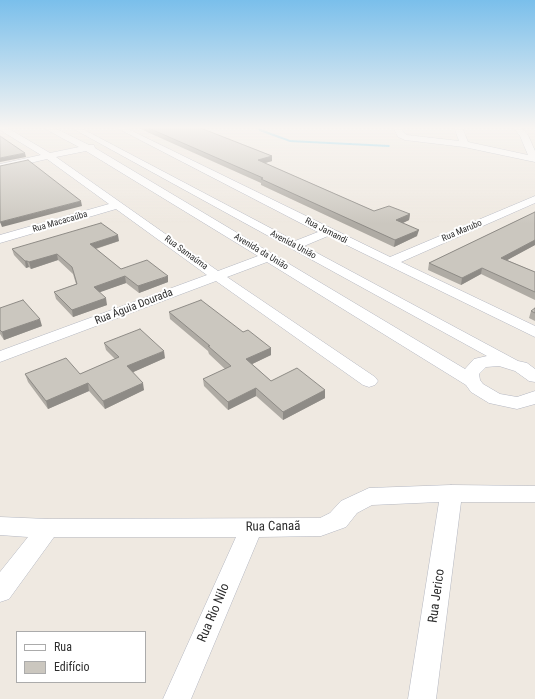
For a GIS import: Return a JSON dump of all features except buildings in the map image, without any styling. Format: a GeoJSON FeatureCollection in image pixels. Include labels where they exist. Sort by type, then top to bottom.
{"type":"FeatureCollection","features":[{"type":"Feature","properties":{"kind":"street"},"geometry":{"type":"LineString","coordinates":[[0,167],[32,160]]}},
{"type":"Feature","properties":{"kind":"street","name":"Rua Samaúma"},"geometry":{"type":"LineString","coordinates":[[53,160],[217,276],[369,381]]}},
{"type":"Feature","properties":{"kind":"street","name":"Avenida da União"},"geometry":{"type":"LineString","coordinates":[[107,160],[472,381],[477,388],[485,394],[506,402],[527,401],[535,397]]}},
{"type":"Feature","properties":{"kind":"street","name":"Avenida União"},"geometry":{"type":"LineString","coordinates":[[136,160],[511,363]]}},
{"type":"Feature","properties":{"kind":"street","name":"Rua Jamandi"},"geometry":{"type":"LineString","coordinates":[[186,160],[328,232],[535,332]]}},
{"type":"Feature","properties":{"kind":"street","name":"Rua Marubo"},"geometry":{"type":"LineString","coordinates":[[390,262],[535,199]]}},
{"type":"Feature","properties":{"kind":"street","name":"Rua Macacaúba"},"geometry":{"type":"LineString","coordinates":[[0,239],[119,205]]}},
{"type":"Feature","properties":{"kind":"street"},"geometry":{"type":"LineString","coordinates":[[294,246],[328,232]]}},
{"type":"Feature","properties":{"kind":"street","name":"Rua Águia Dourada"},"geometry":{"type":"LineString","coordinates":[[0,357],[268,257]]}},
{"type":"Feature","properties":{"kind":"street"},"geometry":{"type":"LineString","coordinates":[[472,381],[471,374],[474,368],[480,363],[489,361],[511,363],[521,367],[535,377]]}},
{"type":"Feature","properties":{"kind":"street","name":"Rua Canaã"},"geometry":{"type":"LineString","coordinates":[[0,526],[48,528],[321,527],[338,520],[349,507],[369,496],[451,493],[535,494]]}},
{"type":"Feature","properties":{"kind":"street","name":"Rua Jerico"},"geometry":{"type":"LineString","coordinates":[[422,699],[451,493]]}},
{"type":"Feature","properties":{"kind":"street"},"geometry":{"type":"LineString","coordinates":[[0,591],[48,528]]}},
{"type":"Feature","properties":{"kind":"street","name":"Rua Rio Nilo"},"geometry":{"type":"LineString","coordinates":[[177,699],[251,528]]}}]}
